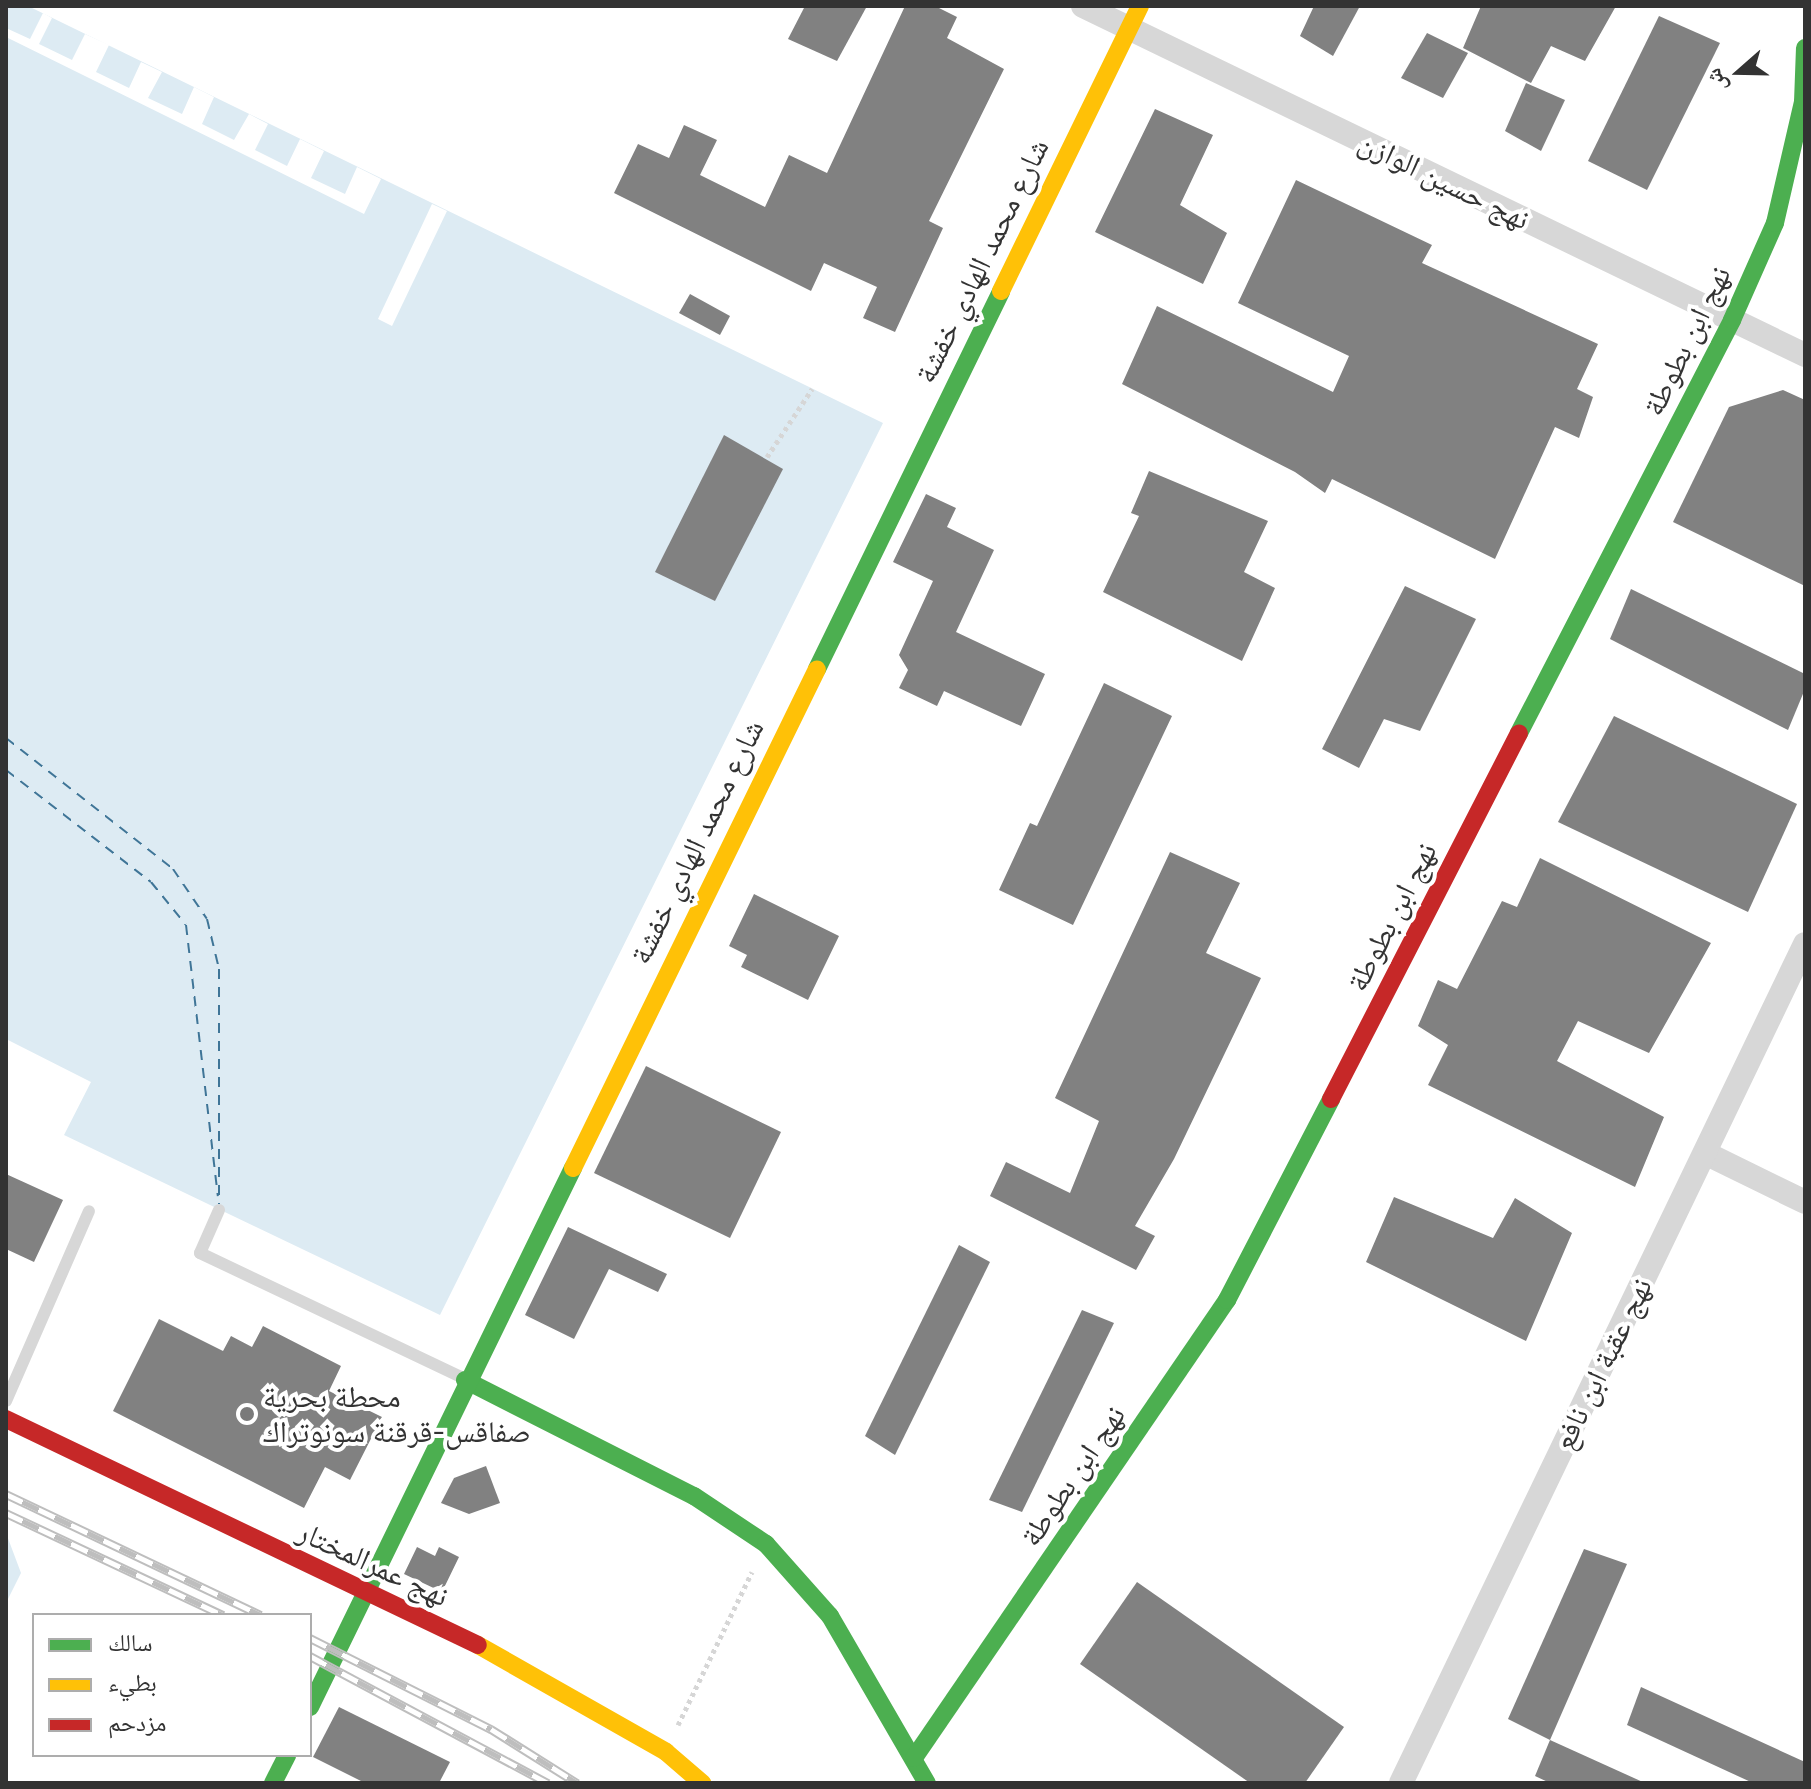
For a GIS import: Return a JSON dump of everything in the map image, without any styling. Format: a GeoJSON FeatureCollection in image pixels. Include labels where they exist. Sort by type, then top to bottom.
{"type":"FeatureCollection","features":[{"type":"Feature","properties":{"kind":"street","name":"نهج حسين الوازن"},"geometry":{"type":"LineString","coordinates":[[1083,6],[1805,355]]}},
{"type":"Feature","properties":{"kind":"street","name":"شارع محمد الهادي خفشة"},"geometry":{"type":"LineString","coordinates":[[312,1703],[465,1380],[1140,6]]}},
{"type":"Feature","properties":{"kind":"street","name":"نهج ابن بطوطة"},"geometry":{"type":"LineString","coordinates":[[914,1758],[1227,1300],[1732,320],[1775,223],[1803,102],[1805,48]]}},
{"type":"Feature","properties":{"kind":"street","name":"نهج عقبة ابن نافع"},"geometry":{"type":"LineString","coordinates":[[1401,1783],[1805,944]]}},
{"type":"Feature","properties":{"kind":"street"},"geometry":{"type":"LineString","coordinates":[[1705,1153],[1805,1202]]}},
{"type":"Feature","properties":{"kind":"street"},"geometry":{"type":"LineString","coordinates":[[465,1380],[694,1496],[766,1544],[830,1616],[927,1783]]}},
{"type":"Feature","properties":{"kind":"street","name":"نهج عمرالمختار"},"geometry":{"type":"LineString","coordinates":[[6,1419],[469,1640],[666,1752],[702,1783]]}},
{"type":"Feature","properties":{"kind":"street"},"geometry":{"type":"LineString","coordinates":[[273,1783],[286,1757]]}},
{"type":"Feature","properties":{"kind":"lane"},"geometry":{"type":"LineString","coordinates":[[219,1210],[200,1253],[465,1380]]}},
{"type":"Feature","properties":{"kind":"lane"},"geometry":{"type":"LineString","coordinates":[[6,1401],[89,1211]]}},
{"type":"Feature","properties":{"kind":"path"},"geometry":{"type":"LineString","coordinates":[[767,457],[812,389]]}},
{"type":"Feature","properties":{"kind":"path"},"geometry":{"type":"LineString","coordinates":[[666,1752],[766,1544]]}},
{"type":"Feature","properties":{"kind":"shaded area"},"geometry":{"type":"Polygon","coordinates":[[[6,6],[28,6],[883,423],[440,1315],[64,1135],[91,1082],[6,1039],[6,6]]]}},
{"type":"Feature","properties":{"kind":"shaded area"},"geometry":{"type":"Polygon","coordinates":[[[6,1533],[21,1573],[6,1603],[6,1533]]]}},
{"type":"Feature","properties":{"kind":"pier"},"geometry":{"type":"Polygon","coordinates":[[[43,13],[52,18],[39,44],[72,60],[85,34],[109,45],[96,72],[129,88],[141,62],[162,72],[148,98],[182,114],[194,87],[214,97],[202,124],[234,140],[249,114],[268,124],[255,150],[287,166],[300,139],[324,151],[311,178],[345,194],[357,167],[381,179],[364,214],[6,37],[6,28],[30,39],[43,13]]]}},
{"type":"Feature","properties":{"kind":"pier"},"geometry":{"type":"Polygon","coordinates":[[[432,204],[447,211],[392,326],[378,319],[432,204]]]}},
{"type":"Feature","properties":{"kind":"building"},"geometry":{"type":"Polygon","coordinates":[[[805,6],[867,6],[837,61],[788,39],[805,6]]]}},
{"type":"Feature","properties":{"kind":"building"},"geometry":{"type":"Polygon","coordinates":[[[905,6],[935,6],[957,17],[947,38],[1004,69],[929,221],[943,228],[895,332],[863,318],[877,287],[824,263],[811,291],[614,193],[638,144],[669,158],[684,125],[717,140],[700,175],[765,207],[789,155],[827,173],[905,6]]]}},
{"type":"Feature","properties":{"kind":"building"},"geometry":{"type":"Polygon","coordinates":[[[1314,6],[1360,6],[1333,56],[1300,36],[1314,6]]]}},
{"type":"Feature","properties":{"kind":"building"},"geometry":{"type":"Polygon","coordinates":[[[1481,6],[1616,6],[1585,61],[1551,46],[1531,83],[1463,48],[1481,6]]]}},
{"type":"Feature","properties":{"kind":"building"},"geometry":{"type":"Polygon","coordinates":[[[1659,16],[1720,43],[1647,190],[1588,161],[1659,16]]]}},
{"type":"Feature","properties":{"kind":"building"},"geometry":{"type":"Polygon","coordinates":[[[1427,33],[1468,53],[1443,98],[1401,78],[1427,33]]]}},
{"type":"Feature","properties":{"kind":"building"},"geometry":{"type":"Polygon","coordinates":[[[1526,83],[1565,100],[1541,151],[1505,131],[1526,83]]]}},
{"type":"Feature","properties":{"kind":"building"},"geometry":{"type":"Polygon","coordinates":[[[1155,109],[1213,135],[1180,205],[1227,233],[1203,284],[1095,232],[1155,109]]]}},
{"type":"Feature","properties":{"kind":"building"},"geometry":{"type":"Polygon","coordinates":[[[1296,180],[1432,245],[1422,263],[1598,344],[1577,389],[1593,397],[1579,438],[1555,427],[1495,559],[1332,479],[1325,493],[1295,472],[1122,384],[1157,306],[1333,392],[1349,356],[1238,303],[1296,180]]]}},
{"type":"Feature","properties":{"kind":"building"},"geometry":{"type":"Polygon","coordinates":[[[690,294],[730,316],[720,335],[679,313],[690,294]]]}},
{"type":"Feature","properties":{"kind":"building"},"geometry":{"type":"Polygon","coordinates":[[[1783,390],[1805,400],[1805,586],[1673,522],[1729,407],[1783,390]]]}},
{"type":"Feature","properties":{"kind":"building"},"geometry":{"type":"Polygon","coordinates":[[[724,435],[783,469],[715,601],[655,572],[724,435]]]}},
{"type":"Feature","properties":{"kind":"building"},"geometry":{"type":"Polygon","coordinates":[[[1149,471],[1268,521],[1244,572],[1275,588],[1242,661],[1103,592],[1139,516],[1131,513],[1149,471]]]}},
{"type":"Feature","properties":{"kind":"building"},"geometry":{"type":"Polygon","coordinates":[[[926,494],[956,508],[947,527],[994,550],[956,632],[1045,674],[1021,726],[944,691],[937,706],[899,688],[908,670],[899,655],[933,581],[893,562],[926,494]]]}},
{"type":"Feature","properties":{"kind":"building"},"geometry":{"type":"Polygon","coordinates":[[[1405,586],[1476,619],[1420,731],[1384,719],[1359,768],[1322,749],[1405,586]]]}},
{"type":"Feature","properties":{"kind":"building"},"geometry":{"type":"Polygon","coordinates":[[[1631,589],[1805,674],[1805,689],[1788,730],[1610,639],[1631,589]]]}},
{"type":"Feature","properties":{"kind":"building"},"geometry":{"type":"Polygon","coordinates":[[[1104,683],[1172,716],[1073,925],[999,890],[1030,823],[1037,826],[1104,683]]]}},
{"type":"Feature","properties":{"kind":"building"},"geometry":{"type":"Polygon","coordinates":[[[1614,716],[1797,804],[1748,912],[1558,822],[1614,716]]]}},
{"type":"Feature","properties":{"kind":"building"},"geometry":{"type":"Polygon","coordinates":[[[1170,852],[1240,883],[1206,953],[1261,978],[1174,1159],[1135,1226],[1155,1236],[1136,1270],[990,1196],[1006,1162],[1070,1193],[1099,1121],[1055,1098],[1170,852]]]}},
{"type":"Feature","properties":{"kind":"building"},"geometry":{"type":"Polygon","coordinates":[[[1540,858],[1711,943],[1649,1053],[1578,1021],[1557,1061],[1664,1117],[1635,1187],[1428,1085],[1448,1045],[1418,1026],[1438,980],[1457,989],[1502,901],[1517,907],[1540,858]]]}},
{"type":"Feature","properties":{"kind":"building"},"geometry":{"type":"Polygon","coordinates":[[[754,894],[839,936],[808,1000],[741,967],[747,955],[729,946],[754,894]]]}},
{"type":"Feature","properties":{"kind":"building"},"geometry":{"type":"Polygon","coordinates":[[[646,1066],[781,1132],[730,1238],[594,1173],[646,1066]]]}},
{"type":"Feature","properties":{"kind":"building"},"geometry":{"type":"Polygon","coordinates":[[[6,1174],[63,1200],[34,1262],[6,1249],[6,1174]]]}},
{"type":"Feature","properties":{"kind":"building"},"geometry":{"type":"Polygon","coordinates":[[[1394,1197],[1493,1238],[1515,1198],[1572,1233],[1526,1341],[1366,1262],[1394,1197]]]}},
{"type":"Feature","properties":{"kind":"building"},"geometry":{"type":"Polygon","coordinates":[[[568,1227],[667,1274],[658,1292],[609,1269],[574,1339],[525,1315],[568,1227]]]}},
{"type":"Feature","properties":{"kind":"building"},"geometry":{"type":"Polygon","coordinates":[[[959,1245],[990,1262],[895,1455],[865,1436],[959,1245]]]}},
{"type":"Feature","properties":{"kind":"building"},"geometry":{"type":"Polygon","coordinates":[[[1082,1310],[1114,1323],[1022,1512],[989,1500],[1082,1310]]]}},
{"type":"Feature","properties":{"kind":"building","name":"محطة بحرية صفاقس-قرقنة سونوتراك"},"geometry":{"type":"Polygon","coordinates":[[[159,1319],[223,1351],[231,1336],[252,1347],[263,1326],[341,1366],[329,1391],[382,1417],[350,1480],[325,1467],[304,1508],[113,1411],[159,1319]]]}},
{"type":"Feature","properties":{"kind":"building"},"geometry":{"type":"Polygon","coordinates":[[[486,1466],[500,1503],[469,1514],[441,1503],[454,1478],[486,1466]]]}},
{"type":"Feature","properties":{"kind":"building"},"geometry":{"type":"Polygon","coordinates":[[[417,1547],[435,1556],[439,1547],[459,1557],[442,1592],[404,1574],[417,1547]]]}},
{"type":"Feature","properties":{"kind":"building"},"geometry":{"type":"Polygon","coordinates":[[[1584,1549],[1627,1564],[1550,1740],[1508,1719],[1584,1549]]]}},
{"type":"Feature","properties":{"kind":"building"},"geometry":{"type":"Polygon","coordinates":[[[1137,1582],[1344,1727],[1305,1783],[1250,1783],[1080,1664],[1137,1582]]]}},
{"type":"Feature","properties":{"kind":"building"},"geometry":{"type":"Polygon","coordinates":[[[1641,1687],[1805,1762],[1805,1783],[1753,1783],[1627,1725],[1641,1687]]]}},
{"type":"Feature","properties":{"kind":"building"},"geometry":{"type":"Polygon","coordinates":[[[339,1707],[450,1762],[439,1783],[365,1783],[313,1757],[339,1707]]]}},
{"type":"Feature","properties":{"kind":"building"},"geometry":{"type":"Polygon","coordinates":[[[1550,1740],[1645,1783],[1550,1783],[1535,1776],[1550,1740]]]}},
{"type":"Feature","properties":{"kind":"ferry route"},"geometry":{"type":"LineString","coordinates":[[6,738],[173,869],[207,919],[219,969],[219,1204]]}},
{"type":"Feature","properties":{"kind":"ferry route"},"geometry":{"type":"LineString","coordinates":[[6,770],[151,882],[186,925],[218,1196]]}},
{"type":"Feature","properties":{"kind":"railway"},"geometry":{"type":"LineString","coordinates":[[6,1494],[257,1613]]}},
{"type":"Feature","properties":{"kind":"railway"},"geometry":{"type":"LineString","coordinates":[[6,1513],[219,1613]]}},
{"type":"Feature","properties":{"kind":"railway"},"geometry":{"type":"LineString","coordinates":[[312,1639],[491,1729],[577,1783]]}},
{"type":"Feature","properties":{"kind":"railway"},"geometry":{"type":"LineString","coordinates":[[312,1657],[548,1783]]}},
{"type":"Feature","properties":{"kind":"traffic: fast"},"geometry":{"type":"LineString","coordinates":[[1519,733],[1732,320],[1775,223],[1803,102],[1805,48]]}},
{"type":"Feature","properties":{"kind":"traffic: fast"},"geometry":{"type":"LineString","coordinates":[[817,669],[1001,291]]}},
{"type":"Feature","properties":{"kind":"traffic: fast"},"geometry":{"type":"LineString","coordinates":[[914,1758],[1227,1300],[1331,1099]]}},
{"type":"Feature","properties":{"kind":"traffic: fast"},"geometry":{"type":"LineString","coordinates":[[312,1703],[573,1168]]}},
{"type":"Feature","properties":{"kind":"traffic: fast"},"geometry":{"type":"LineString","coordinates":[[465,1380],[694,1496],[766,1544],[830,1616],[927,1783]]}},
{"type":"Feature","properties":{"kind":"traffic: fast"},"geometry":{"type":"LineString","coordinates":[[273,1783],[286,1757]]}},
{"type":"Feature","properties":{"kind":"traffic: slow"},"geometry":{"type":"LineString","coordinates":[[1001,291],[1140,6]]}},
{"type":"Feature","properties":{"kind":"traffic: slow"},"geometry":{"type":"LineString","coordinates":[[573,1168],[817,669]]}},
{"type":"Feature","properties":{"kind":"traffic: slow"},"geometry":{"type":"LineString","coordinates":[[478,1645],[666,1752],[702,1783]]}},
{"type":"Feature","properties":{"kind":"traffic: jam"},"geometry":{"type":"LineString","coordinates":[[1331,1099],[1519,733]]}},
{"type":"Feature","properties":{"kind":"traffic: jam"},"geometry":{"type":"LineString","coordinates":[[6,1419],[478,1645]]}},
{"type":"Feature","properties":{"kind":"place","name":"محطة بحرية صفاقس-قرقنة سونوتراك"},"geometry":{"type":"Point","coordinates":[247,1414]}}]}
